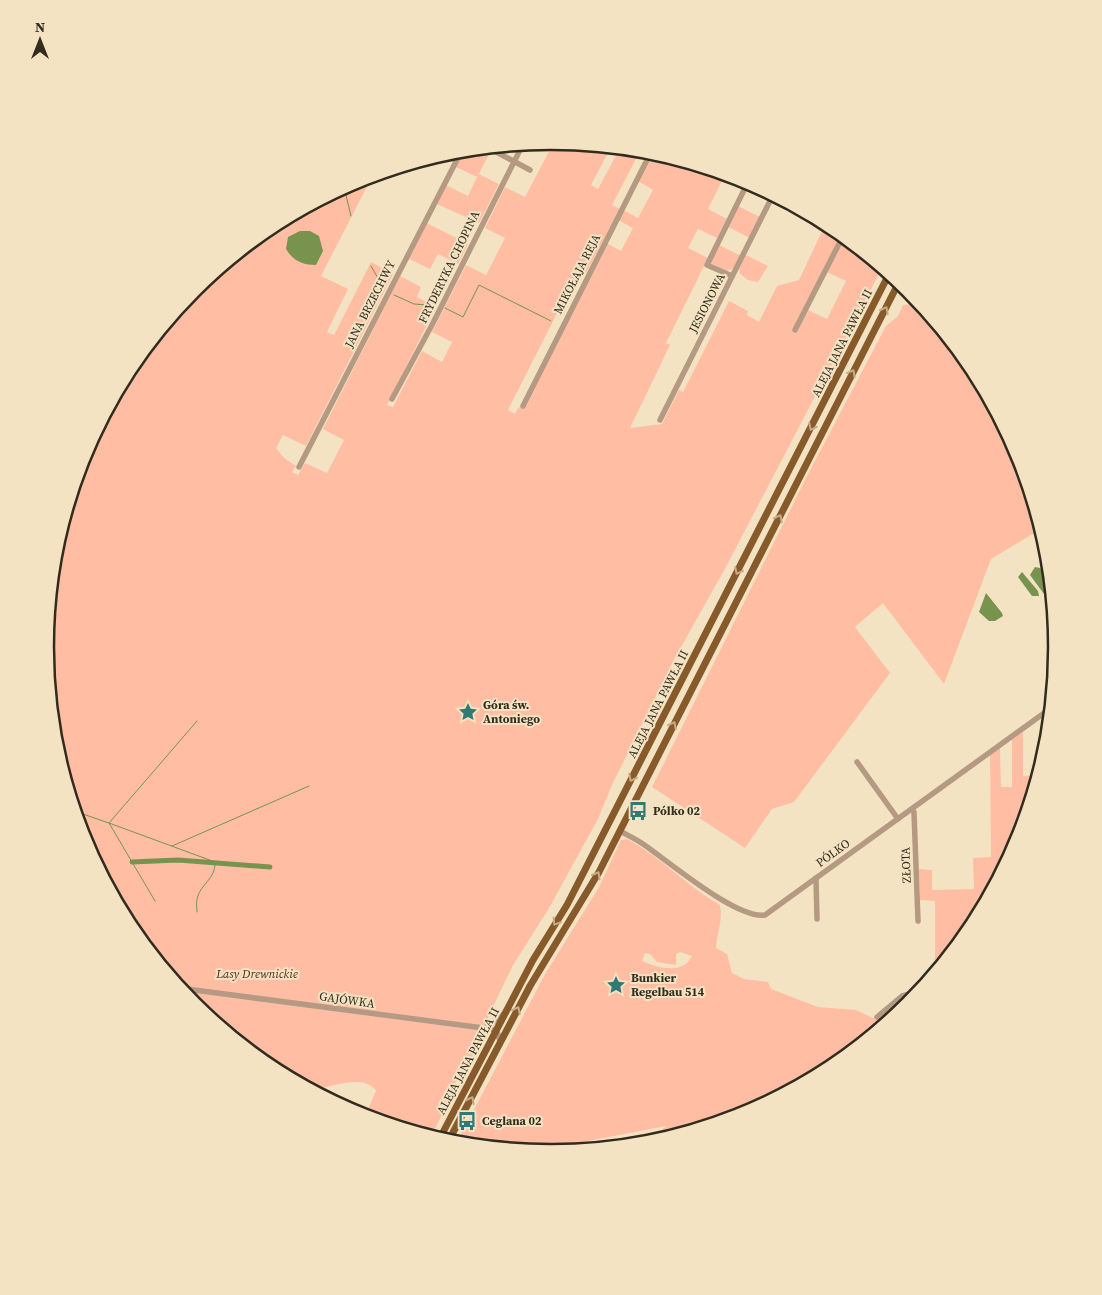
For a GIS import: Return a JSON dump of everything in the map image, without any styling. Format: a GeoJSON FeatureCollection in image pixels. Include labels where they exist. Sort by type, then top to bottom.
{"type":"FeatureCollection","features":[{"type":"Feature","properties":{"kind":"main road","name":"ALEJA JANA PAWŁA II"},"geometry":{"type":"LineString","coordinates":[[443,1133],[533,960],[567,905],[886,280]]}},
{"type":"Feature","properties":{"kind":"main road","name":"ALEJA JANA PAWŁA II"},"geometry":{"type":"LineString","coordinates":[[452,1135],[527,992],[599,872],[895,289]]}},
{"type":"Feature","properties":{"kind":"street","name":"FRYDERYKA CHOPINA"},"geometry":{"type":"LineString","coordinates":[[392,398],[433,323],[520,151]]}},
{"type":"Feature","properties":{"kind":"street"},"geometry":{"type":"LineString","coordinates":[[499,153],[530,170]]}},
{"type":"Feature","properties":{"kind":"street","name":"JANA BRZECHWY"},"geometry":{"type":"LineString","coordinates":[[299,467],[457,160]]}},
{"type":"Feature","properties":{"kind":"street","name":"MIKOŁAJA REJA"},"geometry":{"type":"LineString","coordinates":[[523,406],[647,160]]}},
{"type":"Feature","properties":{"kind":"street"},"geometry":{"type":"LineString","coordinates":[[732,276],[707,264],[744,190]]}},
{"type":"Feature","properties":{"kind":"street","name":"JESIONOWA"},"geometry":{"type":"LineString","coordinates":[[660,420],[770,201]]}},
{"type":"Feature","properties":{"kind":"street"},"geometry":{"type":"LineString","coordinates":[[795,330],[840,243]]}},
{"type":"Feature","properties":{"kind":"street","name":"PÓLKO"},"geometry":{"type":"LineString","coordinates":[[620,831],[641,843],[705,890],[752,914],[765,915],[1044,713]]}},
{"type":"Feature","properties":{"kind":"street"},"geometry":{"type":"LineString","coordinates":[[857,762],[898,819]]}},
{"type":"Feature","properties":{"kind":"street","name":"ZŁOTA"},"geometry":{"type":"LineString","coordinates":[[912,809],[914,812],[918,921]]}},
{"type":"Feature","properties":{"kind":"street"},"geometry":{"type":"LineString","coordinates":[[816,878],[817,919]]}},
{"type":"Feature","properties":{"kind":"street","name":"GAJÓWKA"},"geometry":{"type":"LineString","coordinates":[[190,989],[497,1031]]}},
{"type":"Feature","properties":{"kind":"street"},"geometry":{"type":"LineString","coordinates":[[877,1017],[902,996],[907,995]]}},
{"type":"Feature","properties":{"kind":"street"},"geometry":{"type":"LineString","coordinates":[[486,1028],[508,1010]]}},
{"type":"Feature","properties":{"kind":"street"},"geometry":{"type":"LineString","coordinates":[[478,1027],[488,1036],[489,1046]]}},
{"type":"Feature","properties":{"kind":"street"},"geometry":{"type":"LineString","coordinates":[[497,1031],[500,1044]]}},
{"type":"Feature","properties":{"kind":"green space","name":"Lasy Drewnickie"},"geometry":{"type":"Polygon","coordinates":[[[550,150],[607,154],[591,185],[598,189],[616,155],[636,158],[612,205],[620,209],[585,275],[578,272],[508,410],[515,414],[518,408],[527,405],[606,243],[621,251],[633,228],[618,220],[623,210],[638,218],[653,190],[638,181],[648,160],[680,167],[722,181],[708,209],[727,219],[717,238],[698,229],[688,248],[708,258],[666,343],[670,345],[630,428],[662,424],[679,390],[683,392],[729,301],[748,311],[747,315],[759,322],[777,286],[799,280],[822,231],[839,242],[808,310],[827,319],[846,281],[827,272],[841,244],[879,274],[727,565],[675,658],[612,785],[598,819],[548,910],[513,965],[490,1013],[472,1061],[446,1095],[447,1105],[434,1131],[367,1109],[376,1091],[365,1083],[349,1082],[322,1088],[275,1061],[248,1042],[199,999],[177,975],[138,924],[120,896],[92,838],[80,807],[63,745],[55,680],[54,648],[58,583],[63,550],[80,488],[105,428],[120,399],[138,371],[177,320],[199,296],[248,253],[302,217],[368,186],[321,276],[348,289],[327,332],[334,335],[371,262],[393,274],[306,446],[283,435],[276,448],[284,458],[296,466],[292,472],[298,475],[305,463],[327,473],[344,440],[323,429],[400,276],[421,287],[417,297],[436,307],[387,405],[393,407],[422,351],[442,362],[452,342],[432,332],[466,265],[486,275],[505,238],[485,228],[505,187],[525,197],[550,150]]]}},
{"type":"Feature","properties":{"kind":"green space"},"geometry":{"type":"Polygon","coordinates":[[[489,155],[479,174],[499,184],[479,223],[437,204],[446,185],[468,196],[477,177],[456,167],[460,159],[489,155]]]}},
{"type":"Feature","properties":{"kind":"green space"},"geometry":{"type":"Polygon","coordinates":[[[738,206],[760,217],[750,238],[728,227],[738,206]]]}},
{"type":"Feature","properties":{"kind":"green space"},"geometry":{"type":"Polygon","coordinates":[[[427,223],[468,244],[458,264],[438,254],[430,269],[409,259],[427,223]]]}},
{"type":"Feature","properties":{"kind":"green space"},"geometry":{"type":"Polygon","coordinates":[[[719,245],[741,256],[734,268],[727,271],[710,263],[719,245]]]}},
{"type":"Feature","properties":{"kind":"green space"},"geometry":{"type":"Polygon","coordinates":[[[746,255],[768,266],[758,282],[748,280],[740,274],[739,268],[746,255]]]}},
{"type":"Feature","properties":{"kind":"green space"},"geometry":{"type":"Polygon","coordinates":[[[911,304],[925,320],[964,371],[982,399],[1010,457],[1022,488],[1035,533],[991,559],[944,684],[883,603],[855,627],[890,673],[794,802],[772,809],[745,848],[652,787],[809,472],[886,326],[898,316],[903,305],[911,304]]]}},
{"type":"Feature","properties":{"kind":"green space"},"geometry":{"type":"Polygon","coordinates":[[[1023,732],[1023,776],[1031,775],[1022,807],[997,867],[982,896],[935,962],[935,901],[920,900],[919,869],[932,870],[932,890],[974,889],[973,858],[991,857],[990,755],[1000,748],[1001,787],[1012,787],[1012,739],[1023,732]]]}},
{"type":"Feature","properties":{"kind":"green space"},"geometry":{"type":"Polygon","coordinates":[[[627,839],[720,905],[721,911],[716,948],[727,954],[732,973],[744,979],[768,982],[771,989],[818,1007],[856,1010],[879,1021],[854,1042],[800,1078],[741,1107],[680,1128],[603,1142],[662,1130],[666,1126],[570,1144],[518,1144],[460,1136],[544,976],[599,887],[621,840],[627,839]],[[680,952],[676,954],[676,965],[657,962],[650,954],[645,953],[642,961],[663,968],[676,968],[688,962],[692,956],[680,952]]]}},
{"type":"Feature","properties":{"kind":"shaded area"},"geometry":{"type":"Polygon","coordinates":[[[300,231],[310,231],[319,236],[323,251],[316,265],[299,262],[286,249],[288,237],[300,231]]]}},
{"type":"Feature","properties":{"kind":"shaded area"},"geometry":{"type":"Polygon","coordinates":[[[1035,567],[1040,568],[1042,571],[1045,594],[1044,594],[1030,575],[1035,567]]]}},
{"type":"Feature","properties":{"kind":"shaded area"},"geometry":{"type":"Polygon","coordinates":[[[1022,572],[1038,591],[1039,596],[1032,596],[1018,577],[1022,572]]]}},
{"type":"Feature","properties":{"kind":"shaded area"},"geometry":{"type":"Polygon","coordinates":[[[986,593],[1003,616],[995,621],[989,621],[979,612],[986,593]]]}},
{"type":"Feature","properties":{"kind":"waterway"},"geometry":{"type":"LineString","coordinates":[[346,195],[351,216]]}},
{"type":"Feature","properties":{"kind":"waterway"},"geometry":{"type":"LineString","coordinates":[[371,266],[383,287]]}},
{"type":"Feature","properties":{"kind":"waterway"},"geometry":{"type":"LineString","coordinates":[[445,308],[463,317],[479,285],[551,321]]}},
{"type":"Feature","properties":{"kind":"waterway"},"geometry":{"type":"LineString","coordinates":[[394,295],[414,304],[428,305]]}},
{"type":"Feature","properties":{"kind":"waterway"},"geometry":{"type":"LineString","coordinates":[[197,721],[109,823],[215,862],[215,868],[211,877],[199,894],[197,912]]}},
{"type":"Feature","properties":{"kind":"waterway"},"geometry":{"type":"LineString","coordinates":[[172,846],[309,786]]}},
{"type":"Feature","properties":{"kind":"waterway"},"geometry":{"type":"LineString","coordinates":[[83,814],[109,823],[155,901]]}},
{"type":"Feature","properties":{"kind":"waterway"},"geometry":{"type":"LineString","coordinates":[[132,862],[178,860],[270,867]]}},
{"type":"Feature","properties":{"kind":"place","name":"Góra św. Antoniego"},"geometry":{"type":"Point","coordinates":[468,712]}},
{"type":"Feature","properties":{"kind":"place","name":"Pólko 02"},"geometry":{"type":"Point","coordinates":[638,811]}},
{"type":"Feature","properties":{"kind":"place","name":"Bunkier Regelbau 514"},"geometry":{"type":"Point","coordinates":[616,985]}},
{"type":"Feature","properties":{"kind":"place","name":"Ceglana 02"},"geometry":{"type":"Point","coordinates":[467,1121]}}]}
